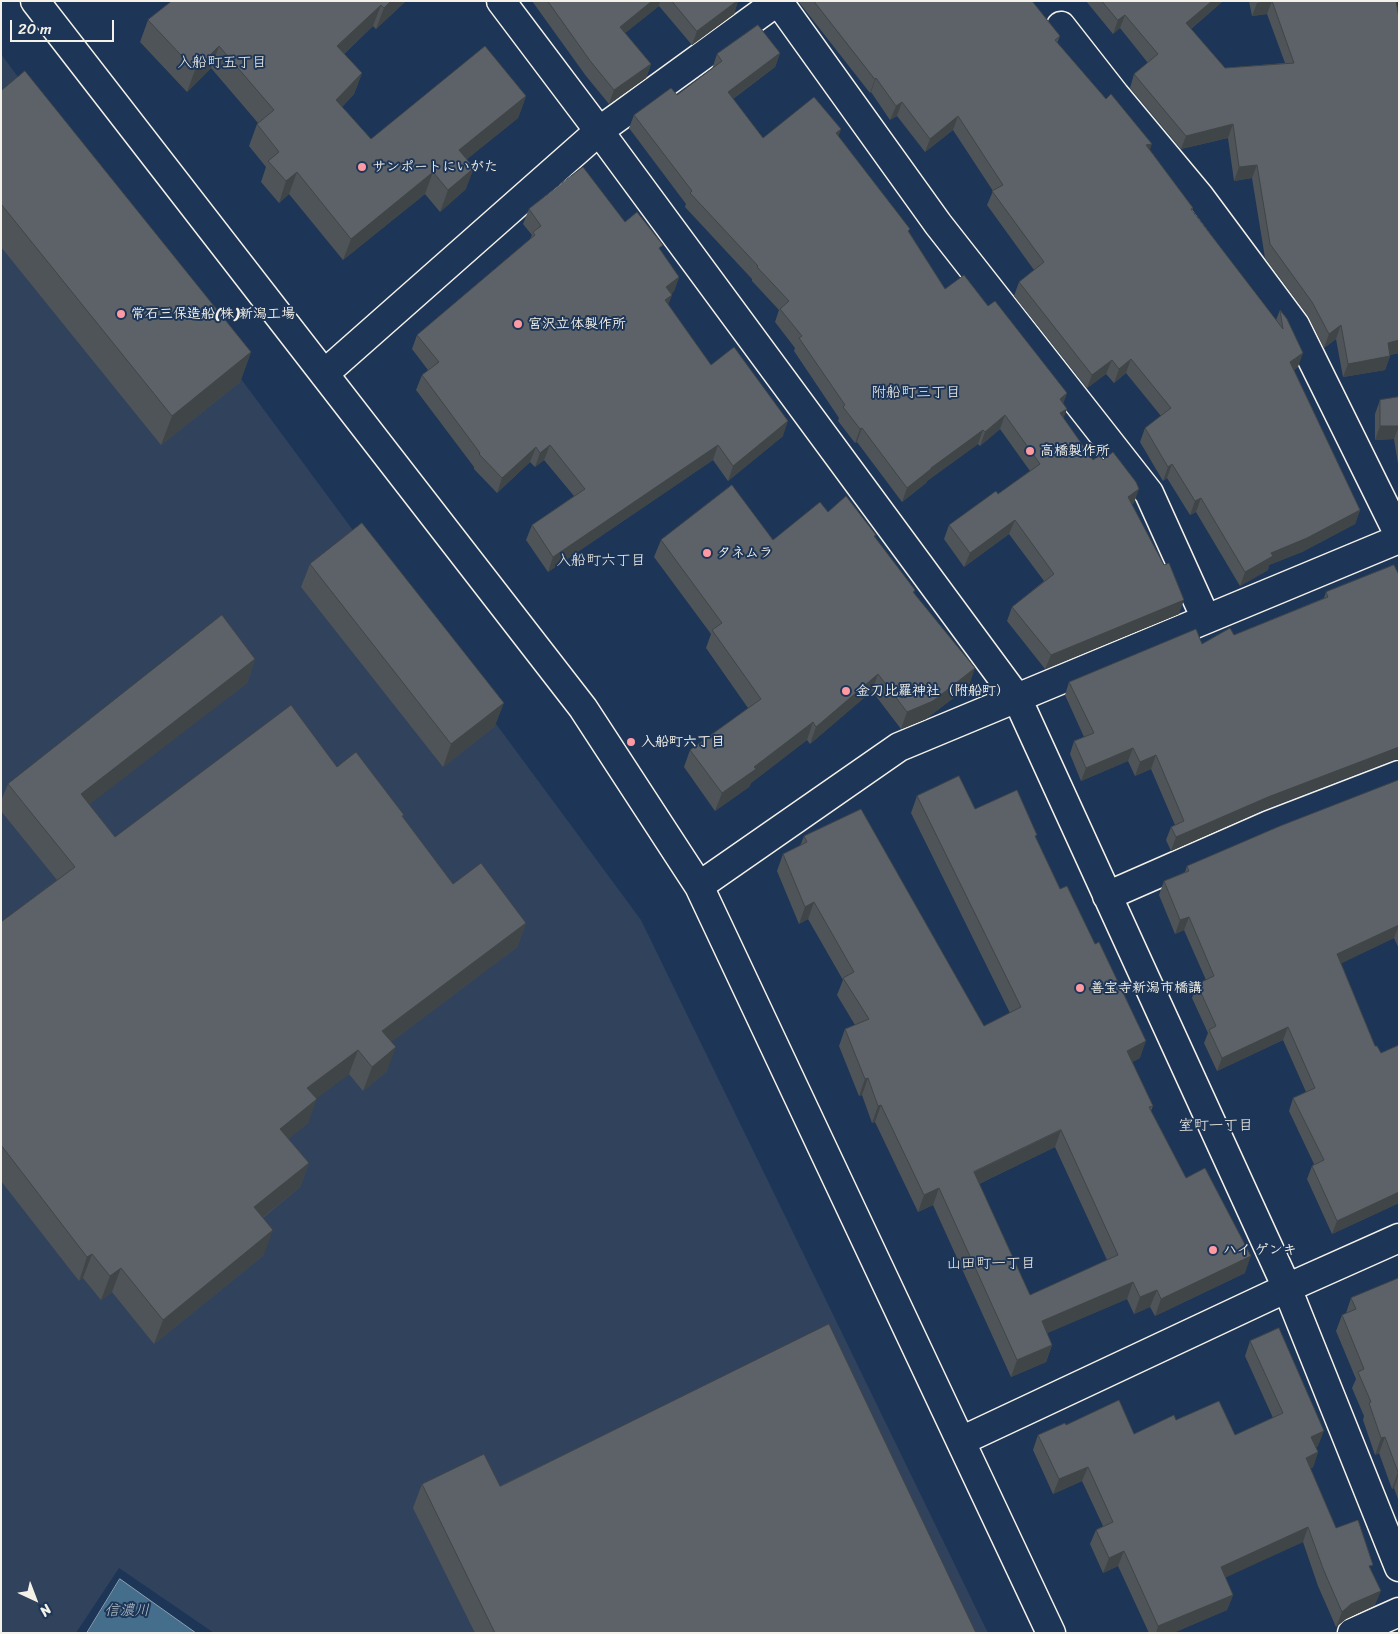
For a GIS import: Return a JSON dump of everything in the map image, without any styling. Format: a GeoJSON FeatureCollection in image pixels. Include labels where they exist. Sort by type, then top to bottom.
{"type":"FeatureCollection","features":[{"type":"Feature","properties":{"kind":"street"},"geometry":{"type":"LineString","coordinates":[[35,1],[583,708],[699,886],[1051,1633]]}},
{"type":"Feature","properties":{"kind":"street"},"geometry":{"type":"LineString","coordinates":[[501,1],[1017,698],[1287,1288],[1399,1567]]}},
{"type":"Feature","properties":{"kind":"street"},"geometry":{"type":"LineString","coordinates":[[324,374],[599,131],[778,1],[938,224],[1149,493],[1206,619]]}},
{"type":"Feature","properties":{"kind":"street"},"geometry":{"type":"LineString","coordinates":[[699,886],[899,748],[1399,537],[1295,325],[1200,197],[1115,95],[1061,26]]}},
{"type":"Feature","properties":{"kind":"street"},"geometry":{"type":"LineString","coordinates":[[1108,896],[1260,829],[1399,775]]}},
{"type":"Feature","properties":{"kind":"street"},"geometry":{"type":"LineString","coordinates":[[961,1441],[1287,1288],[1399,1238]]}},
{"type":"Feature","properties":{"kind":"street"},"geometry":{"type":"LineString","coordinates":[[1352,1633],[1399,1612]]}},
{"type":"Feature","properties":{"kind":"shaded area"},"geometry":{"type":"Polygon","coordinates":[[[1,54],[641,920],[988,1633],[214,1633],[119,1568],[76,1633],[1,1633],[1,54]]]}},
{"type":"Feature","properties":{"kind":"water","name":"信濃川"},"geometry":{"type":"Polygon","coordinates":[[[120,1579],[196,1633],[87,1633],[120,1579]]]}},
{"type":"Feature","properties":{"kind":"building"},"geometry":{"type":"Polygon","coordinates":[[[172,1],[391,1],[384,8],[381,5],[337,46],[362,73],[336,100],[371,139],[485,46],[526,96],[459,150],[474,168],[448,190],[433,172],[351,239],[297,172],[286,181],[268,161],[279,152],[257,124],[274,110],[219,46],[195,70],[148,20],[172,1]]]}},
{"type":"Feature","properties":{"kind":"building"},"geometry":{"type":"Polygon","coordinates":[[[548,1],[652,1],[620,27],[651,64],[614,90],[591,62],[548,1]]]}},
{"type":"Feature","properties":{"kind":"building"},"geometry":{"type":"Polygon","coordinates":[[[672,1],[737,1],[697,31],[672,1]]]}},
{"type":"Feature","properties":{"kind":"building"},"geometry":{"type":"Polygon","coordinates":[[[814,1],[1032,1],[1060,36],[1055,40],[1106,99],[1111,94],[1152,144],[1146,145],[1193,208],[1191,209],[1283,329],[1280,310],[1287,319],[1303,353],[1290,362],[1360,510],[1307,538],[1271,553],[1273,556],[1245,572],[1201,498],[1195,501],[1172,464],[1168,467],[1145,428],[1171,408],[1131,359],[1119,369],[1112,360],[1092,375],[1019,282],[1044,262],[992,191],[1003,185],[958,116],[930,139],[902,102],[896,106],[814,1]]]}},
{"type":"Feature","properties":{"kind":"building"},"geometry":{"type":"Polygon","coordinates":[[[1102,1],[1212,1],[1186,23],[1225,68],[1294,63],[1272,1],[1396,1],[1399,18],[1399,340],[1388,343],[1390,356],[1348,364],[1341,325],[1329,334],[1312,302],[1270,244],[1257,165],[1239,167],[1233,124],[1186,136],[1134,74],[1158,54],[1125,15],[1118,20],[1102,1]]]}},
{"type":"Feature","properties":{"kind":"building"},"geometry":{"type":"Polygon","coordinates":[[[758,25],[780,53],[728,92],[763,138],[814,97],[841,129],[836,133],[910,229],[908,231],[945,289],[964,275],[988,306],[995,301],[1067,393],[1060,399],[1067,409],[1060,413],[1093,460],[1100,455],[1103,460],[1113,452],[1136,482],[1139,489],[1128,497],[1164,565],[1169,563],[1184,600],[1051,655],[1012,607],[1054,574],[1015,520],[970,553],[949,525],[996,491],[998,494],[1040,464],[1005,415],[985,432],[983,430],[931,468],[907,488],[862,428],[860,429],[843,407],[845,405],[799,338],[802,336],[780,309],[789,301],[690,193],[692,191],[634,115],[671,88],[677,95],[722,61],[717,54],[758,25]]]}},
{"type":"Feature","properties":{"kind":"building","name":"常石三保造船(株)新潟工場"},"geometry":{"type":"Polygon","coordinates":[[[25,71],[251,352],[172,416],[1,204],[1,91],[25,71]]]}},
{"type":"Feature","properties":{"kind":"building"},"geometry":{"type":"Polygon","coordinates":[[[583,167],[625,222],[637,212],[663,245],[659,248],[679,277],[666,287],[672,295],[665,300],[711,365],[734,347],[788,421],[733,466],[718,445],[553,557],[532,525],[585,489],[550,445],[540,453],[536,447],[502,478],[479,454],[422,375],[439,362],[417,335],[535,235],[533,232],[541,226],[529,209],[583,167]]]}},
{"type":"Feature","properties":{"kind":"building"},"geometry":{"type":"Polygon","coordinates":[[[1399,397],[1399,426],[1380,426],[1380,400],[1399,397]]]}},
{"type":"Feature","properties":{"kind":"building"},"geometry":{"type":"Polygon","coordinates":[[[732,485],[773,540],[820,502],[828,512],[846,496],[915,590],[913,592],[975,668],[933,701],[907,712],[878,674],[816,727],[813,722],[754,767],[756,769],[722,793],[690,750],[761,699],[712,630],[722,623],[661,540],[732,485]]]}},
{"type":"Feature","properties":{"kind":"building"},"geometry":{"type":"Polygon","coordinates":[[[362,523],[504,703],[451,744],[310,564],[362,523]]]}},
{"type":"Feature","properties":{"kind":"building"},"geometry":{"type":"Polygon","coordinates":[[[1394,565],[1399,575],[1399,747],[1268,797],[1176,837],[1171,827],[1184,821],[1156,755],[1140,762],[1133,748],[1086,768],[1074,741],[1094,733],[1069,682],[1196,629],[1202,644],[1230,628],[1234,635],[1328,597],[1326,592],[1394,565]]]}},
{"type":"Feature","properties":{"kind":"building"},"geometry":{"type":"Polygon","coordinates":[[[222,615],[255,659],[81,794],[115,837],[291,705],[337,767],[356,752],[453,884],[481,863],[526,923],[382,1031],[396,1047],[372,1067],[358,1050],[307,1088],[317,1099],[280,1129],[309,1163],[254,1207],[273,1230],[163,1320],[121,1268],[110,1276],[92,1254],[87,1257],[1,1145],[1,922],[75,867],[8,784],[222,615]]]}},
{"type":"Feature","properties":{"kind":"building"},"geometry":{"type":"Polygon","coordinates":[[[959,776],[975,809],[1017,790],[1037,835],[1035,836],[1060,889],[1067,886],[1095,944],[1099,942],[1146,1041],[1127,1051],[1153,1106],[1149,1107],[1186,1178],[1205,1168],[1251,1256],[1161,1299],[1157,1290],[1140,1297],[1133,1282],[1042,1321],[1052,1345],[1017,1360],[939,1188],[924,1195],[881,1105],[878,1106],[868,1078],[865,1079],[845,1029],[869,1019],[843,978],[854,972],[814,902],[805,907],[783,854],[807,842],[804,836],[861,809],[984,1026],[1021,1007],[917,796],[959,776]],[[1061,1130],[974,1172],[1030,1295],[1118,1255],[1061,1130]]]}},
{"type":"Feature","properties":{"kind":"building"},"geometry":{"type":"Polygon","coordinates":[[[1399,780],[1399,925],[1337,954],[1375,1046],[1377,1046],[1381,1053],[1399,1045],[1399,1192],[1337,1221],[1312,1166],[1324,1160],[1293,1098],[1315,1088],[1288,1027],[1222,1058],[1209,1030],[1216,1026],[1197,984],[1214,976],[1189,917],[1180,920],[1164,881],[1189,871],[1187,866],[1280,826],[1399,780]]]}},
{"type":"Feature","properties":{"kind":"building"},"geometry":{"type":"Polygon","coordinates":[[[1399,1278],[1398,1472],[1385,1437],[1381,1438],[1369,1403],[1371,1402],[1358,1372],[1364,1369],[1342,1315],[1356,1309],[1351,1298],[1399,1278]]]}},
{"type":"Feature","properties":{"kind":"building"},"geometry":{"type":"Polygon","coordinates":[[[829,1324],[976,1633],[495,1633],[422,1484],[484,1454],[500,1486],[829,1324]]]}},
{"type":"Feature","properties":{"kind":"building"},"geometry":{"type":"Polygon","coordinates":[[[1279,1328],[1324,1431],[1311,1437],[1318,1452],[1306,1458],[1336,1528],[1358,1520],[1373,1565],[1369,1566],[1381,1591],[1351,1604],[1342,1612],[1308,1527],[1221,1567],[1233,1595],[1158,1626],[1124,1551],[1109,1558],[1096,1530],[1113,1522],[1088,1467],[1059,1479],[1038,1435],[1065,1423],[1066,1425],[1119,1400],[1134,1434],[1174,1415],[1176,1420],[1219,1401],[1235,1435],[1283,1413],[1250,1341],[1279,1328]]]}},
{"type":"Feature","properties":{"kind":"place","name":"サンポートにいがた"},"geometry":{"type":"Point","coordinates":[362,167]}},
{"type":"Feature","properties":{"kind":"place","name":"常石三保造船(株)新潟工場"},"geometry":{"type":"Point","coordinates":[121,314]}},
{"type":"Feature","properties":{"kind":"place","name":"宮沢立体製作所"},"geometry":{"type":"Point","coordinates":[518,324]}},
{"type":"Feature","properties":{"kind":"place","name":"高橋製作所"},"geometry":{"type":"Point","coordinates":[1030,451]}},
{"type":"Feature","properties":{"kind":"place","name":"タネムラ"},"geometry":{"type":"Point","coordinates":[707,553]}},
{"type":"Feature","properties":{"kind":"place","name":"金刀比羅神社（附船町）"},"geometry":{"type":"Point","coordinates":[846,691]}},
{"type":"Feature","properties":{"kind":"place","name":"入船町六丁目"},"geometry":{"type":"Point","coordinates":[631,742]}},
{"type":"Feature","properties":{"kind":"place","name":"善宝寺新潟市橋講"},"geometry":{"type":"Point","coordinates":[1080,988]}},
{"type":"Feature","properties":{"kind":"place","name":"ハイ ゲンキ"},"geometry":{"type":"Point","coordinates":[1213,1250]}},
{"type":"Feature","properties":{"kind":"district","name":"入船町五丁目"},"geometry":{"type":"Point","coordinates":[222,63]}},
{"type":"Feature","properties":{"kind":"district","name":"附船町三丁目"},"geometry":{"type":"Point","coordinates":[916,393]}},
{"type":"Feature","properties":{"kind":"district","name":"入船町六丁目"},"geometry":{"type":"Point","coordinates":[601,561]}},
{"type":"Feature","properties":{"kind":"district","name":"室町一丁目"},"geometry":{"type":"Point","coordinates":[1216,1126]}},
{"type":"Feature","properties":{"kind":"district","name":"山田町一丁目"},"geometry":{"type":"Point","coordinates":[991,1264]}}]}
